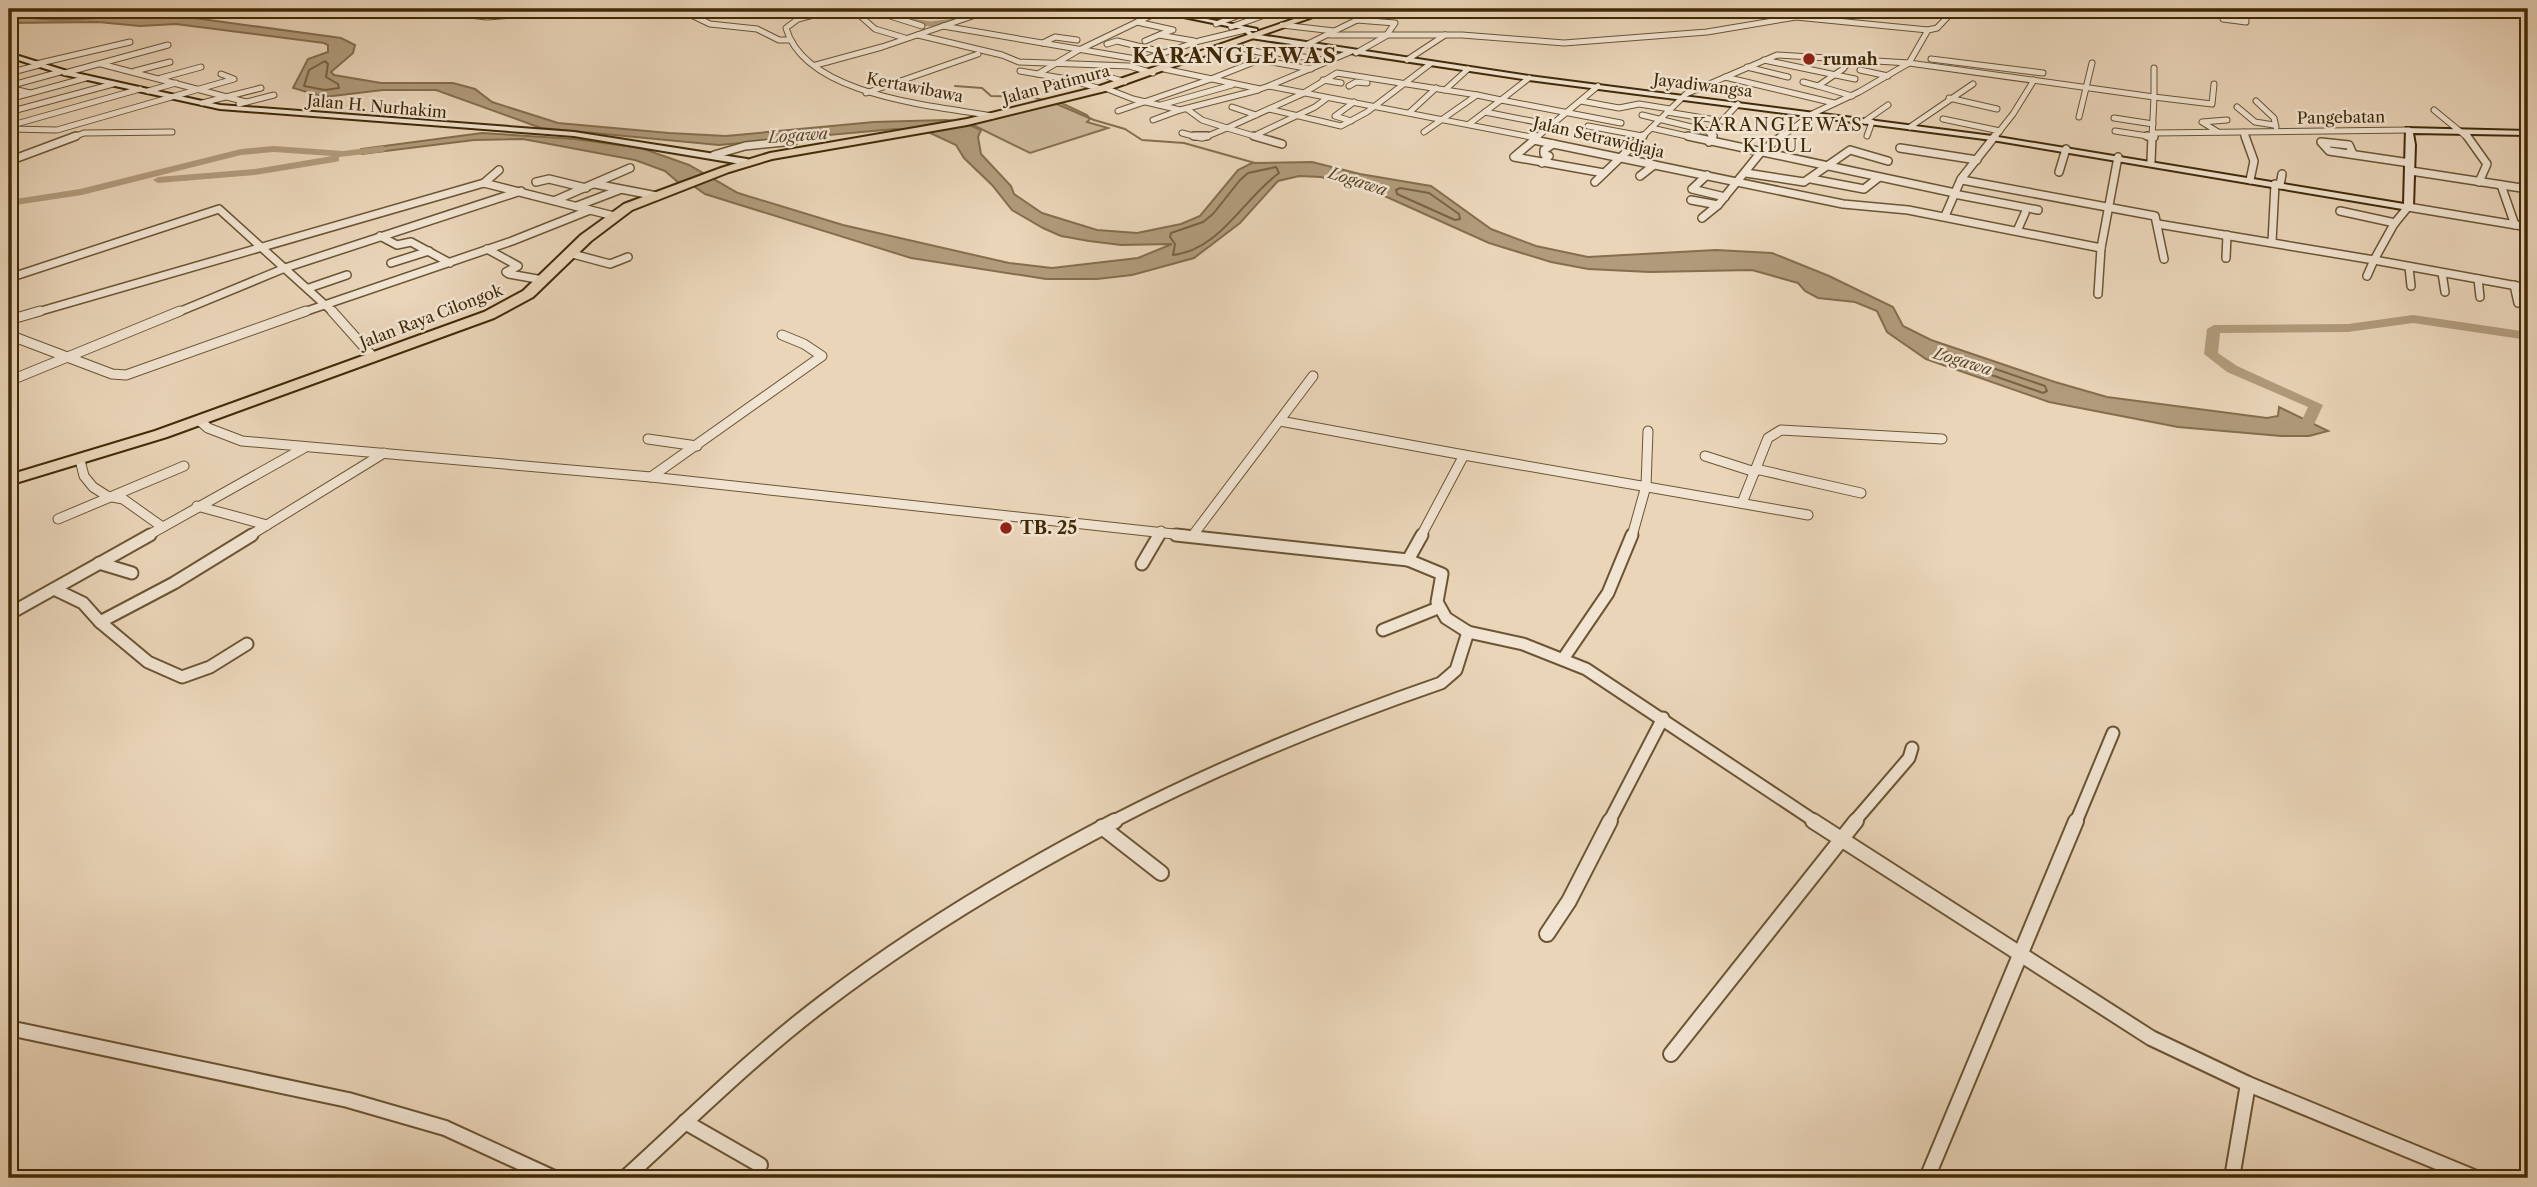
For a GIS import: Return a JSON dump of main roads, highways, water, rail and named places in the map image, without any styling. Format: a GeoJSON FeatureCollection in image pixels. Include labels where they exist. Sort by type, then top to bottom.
{"type":"FeatureCollection","features":[{"type":"Feature","properties":{"kind":"highway","name":"Jalan Patimura"},"geometry":{"type":"LineString","coordinates":[[981,119],[1103,89],[1205,54],[1228,45],[1247,33],[1270,29],[1328,9]]}},
{"type":"Feature","properties":{"kind":"highway","name":"Jalan Raya Cilongok"},"geometry":{"type":"LineString","coordinates":[[9,480],[200,421],[506,308],[528,294],[569,253],[614,216],[664,193],[725,170],[781,154],[881,139],[981,119]]}},
{"type":"Feature","properties":{"kind":"water"},"geometry":{"type":"Polygon","coordinates":[[[136,10],[341,38],[355,45],[353,53],[331,72],[334,75],[381,83],[453,83],[475,89],[492,102],[558,123],[726,136],[874,122],[960,121],[981,130],[978,137],[981,154],[1011,186],[1014,194],[1042,213],[1097,230],[1137,233],[1181,224],[1200,216],[1238,170],[1252,163],[1312,162],[1360,174],[1431,186],[1491,229],[1536,246],[1588,257],[1716,250],[1772,253],[1829,276],[1893,307],[1903,326],[1931,340],[2055,382],[2107,397],[2267,418],[2278,416],[2279,407],[2328,431],[2309,436],[2281,436],[2178,427],[2049,402],[1926,359],[1887,332],[1877,311],[1855,302],[1818,298],[1805,291],[1798,283],[1752,270],[1650,272],[1588,269],[1551,262],[1489,243],[1369,189],[1321,177],[1299,176],[1278,181],[1240,223],[1194,258],[1132,275],[1097,279],[1046,279],[911,258],[705,194],[692,185],[679,183],[665,171],[635,160],[523,139],[474,140],[362,154],[361,149],[482,133],[575,139],[641,148],[689,165],[738,193],[843,225],[1009,263],[1052,268],[1138,258],[1172,244],[1121,245],[1061,236],[1043,228],[1012,210],[992,185],[964,158],[956,145],[926,131],[895,129],[719,145],[541,128],[436,90],[383,90],[324,97],[293,88],[308,59],[328,52],[328,45],[324,43],[176,24],[140,26],[98,22],[9,23],[9,13],[39,19],[71,19],[133,16],[137,14],[130,12],[136,10]]]}},
{"type":"Feature","properties":{"kind":"waterway"},"geometry":{"type":"LineString","coordinates":[[110,9],[131,11]]}},
{"type":"Feature","properties":{"kind":"waterway"},"geometry":{"type":"LineString","coordinates":[[911,21],[931,24],[955,21]]}},
{"type":"Feature","properties":{"kind":"waterway"},"geometry":{"type":"LineString","coordinates":[[955,86],[982,88],[991,96],[1032,97],[1046,101]]}},
{"type":"Feature","properties":{"kind":"waterway"},"geometry":{"type":"LineString","coordinates":[[1052,102],[1094,120],[1125,129],[1142,140],[1184,143],[1255,163]]}},
{"type":"Feature","properties":{"kind":"waterway"},"geometry":{"type":"LineString","coordinates":[[9,203],[82,192],[109,183],[241,152],[274,149],[343,154],[383,149]]}},
{"type":"Feature","properties":{"kind":"waterway"},"geometry":{"type":"LineString","coordinates":[[158,180],[255,172],[335,159]]}},
{"type":"Feature","properties":{"kind":"waterway","name":"Logawa"},"geometry":{"type":"LineString","coordinates":[[2288,427],[2307,426],[2316,405],[2232,369],[2211,354],[2214,329],[2348,328],[2413,319],[2528,336]]}},
{"type":"Feature","properties":{"kind":"place","name":"rumah"},"geometry":{"type":"Point","coordinates":[1809,59]}},
{"type":"Feature","properties":{"kind":"place","name":"TB. 25"},"geometry":{"type":"Point","coordinates":[1006,528]}},
{"type":"Feature","properties":{"kind":"district","name":"KARANGLEWAS"},"geometry":{"type":"Point","coordinates":[1235,56]}},
{"type":"Feature","properties":{"kind":"district","name":"KARANGLEWAS KIDUL"},"geometry":{"type":"Point","coordinates":[1778,135]}}]}
